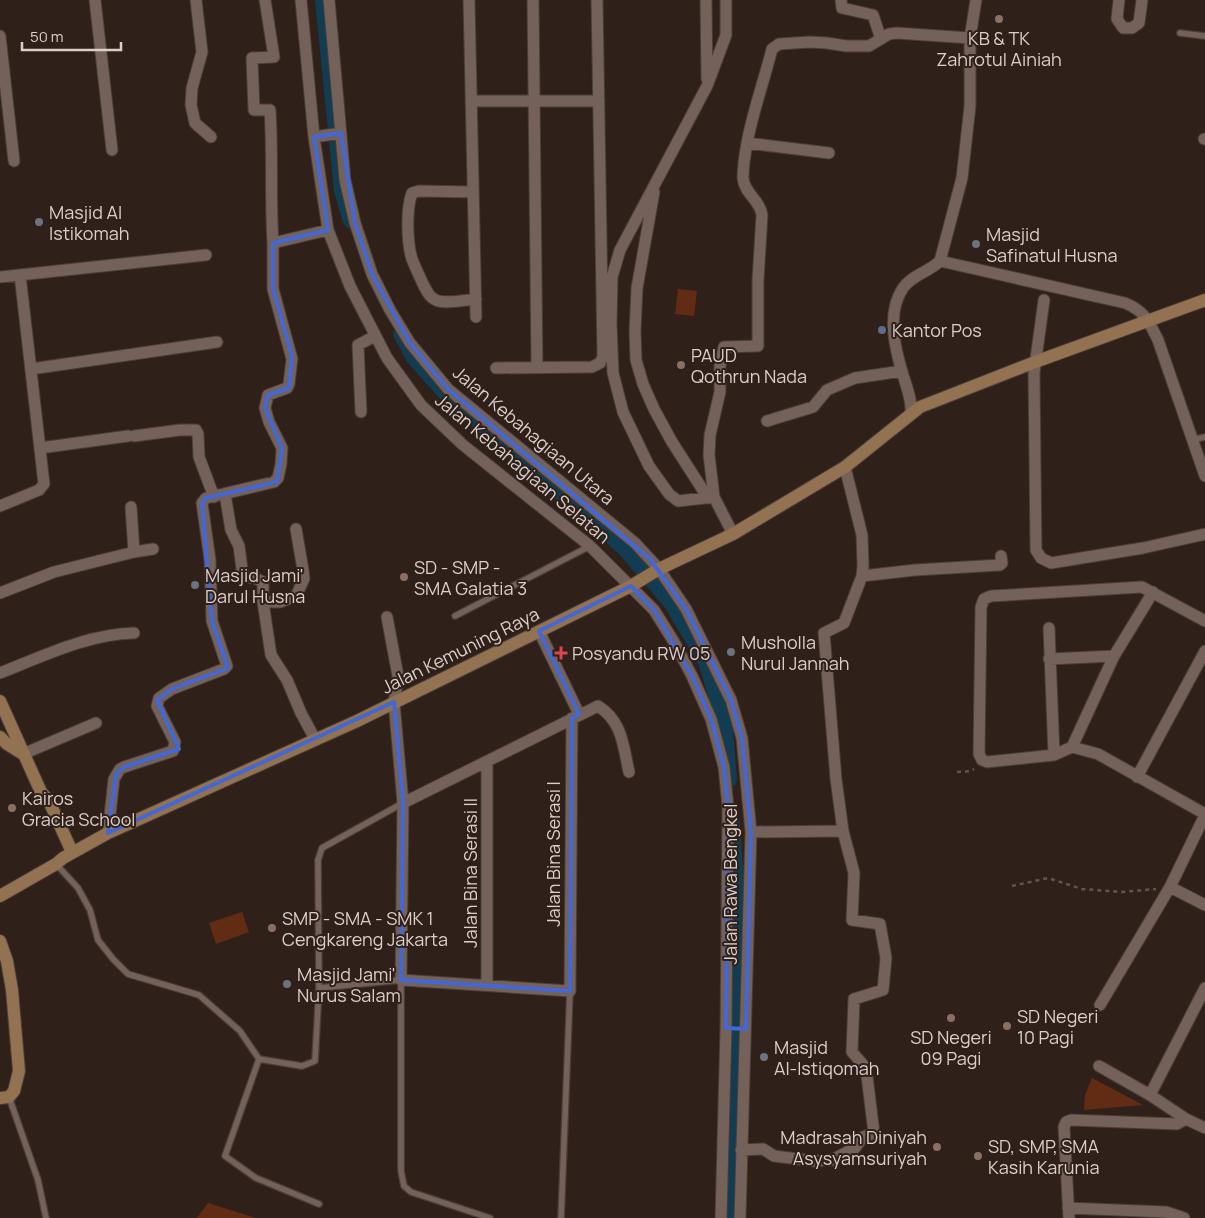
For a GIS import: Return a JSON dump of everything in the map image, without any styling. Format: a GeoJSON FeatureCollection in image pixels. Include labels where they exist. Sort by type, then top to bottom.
{"type":"FeatureCollection","features":[{"type":"Feature","properties":{"kind":"street"},"geometry":{"type":"LineString","coordinates":[[94,0],[112,150]]}},
{"type":"Feature","properties":{"kind":"street"},"geometry":{"type":"LineString","coordinates":[[196,0],[202,52],[192,88],[191,105],[195,123],[211,137]]}},
{"type":"Feature","properties":{"kind":"street"},"geometry":{"type":"LineString","coordinates":[[108,832],[116,774],[124,767],[173,751],[175,747],[175,742],[157,706],[158,698],[172,689],[224,669],[227,666],[212,621],[210,560],[202,503],[204,498],[220,496],[274,482],[278,478],[281,464],[282,448],[269,422],[265,408],[268,395],[287,388],[292,356],[273,289],[271,213],[273,146],[270,110],[254,110],[252,76],[252,58],[274,57],[265,0]]}},
{"type":"Feature","properties":{"kind":"street","name":"Jalan Kebahagiaan Selatan"},"geometry":{"type":"LineString","coordinates":[[302,0],[328,230],[350,286],[387,358],[421,405],[463,445],[590,546],[634,584]]}},
{"type":"Feature","properties":{"kind":"street","name":"Jalan Kebahagiaan Utara"},"geometry":{"type":"LineString","coordinates":[[329,0],[339,133],[345,180],[355,223],[372,274],[390,310],[410,343],[448,388],[635,543],[657,571]]}},
{"type":"Feature","properties":{"kind":"street"},"geometry":{"type":"LineString","coordinates":[[469,0],[476,317]]}},
{"type":"Feature","properties":{"kind":"street"},"geometry":{"type":"LineString","coordinates":[[533,0],[537,367]]}},
{"type":"Feature","properties":{"kind":"street"},"geometry":{"type":"LineString","coordinates":[[496,368],[592,366],[600,364],[603,357],[597,0]]}},
{"type":"Feature","properties":{"kind":"street"},"geometry":{"type":"LineString","coordinates":[[706,0],[707,86]]}},
{"type":"Feature","properties":{"kind":"street"},"geometry":{"type":"LineString","coordinates":[[711,497],[678,501],[669,494],[649,466],[623,412],[613,373],[612,277],[620,250],[656,179],[694,114],[707,86],[726,35],[726,0]]}},
{"type":"Feature","properties":{"kind":"street"},"geometry":{"type":"LineString","coordinates":[[841,0],[842,8],[873,15],[881,39]]}},
{"type":"Feature","properties":{"kind":"street"},"geometry":{"type":"LineString","coordinates":[[919,408],[911,402],[902,371],[896,345],[893,318],[896,302],[902,289],[910,280],[940,261],[962,178],[970,106],[970,38],[976,0]]}},
{"type":"Feature","properties":{"kind":"street"},"geometry":{"type":"LineString","coordinates":[[1119,0],[1117,19],[1123,28],[1128,29],[1139,23],[1142,0]]}},
{"type":"Feature","properties":{"kind":"street"},"geometry":{"type":"LineString","coordinates":[[711,497],[710,435],[720,392],[720,366],[724,347],[758,346],[758,280],[762,215],[760,204],[751,195],[743,179],[752,116],[774,47],[779,44],[810,42],[827,42],[846,46],[869,46],[889,34],[897,33],[970,38]]}},
{"type":"Feature","properties":{"kind":"street"},"geometry":{"type":"LineString","coordinates":[[0,36],[14,161]]}},
{"type":"Feature","properties":{"kind":"street"},"geometry":{"type":"LineString","coordinates":[[471,101],[599,101]]}},
{"type":"Feature","properties":{"kind":"street"},"geometry":{"type":"LineString","coordinates":[[316,137],[339,133]]}},
{"type":"Feature","properties":{"kind":"street"},"geometry":{"type":"LineString","coordinates":[[748,143],[829,153]]}},
{"type":"Feature","properties":{"kind":"street"},"geometry":{"type":"LineString","coordinates":[[656,179],[637,288],[636,360],[643,384],[672,442],[711,497],[733,534]]}},
{"type":"Feature","properties":{"kind":"street"},"geometry":{"type":"LineString","coordinates":[[473,192],[419,191],[412,193],[408,226],[412,257],[425,288],[432,299],[448,302],[476,299]]}},
{"type":"Feature","properties":{"kind":"street"},"geometry":{"type":"LineString","coordinates":[[273,242],[328,230]]}},
{"type":"Feature","properties":{"kind":"street"},"geometry":{"type":"LineString","coordinates":[[0,277],[206,255]]}},
{"type":"Feature","properties":{"kind":"street"},"geometry":{"type":"LineString","coordinates":[[940,261],[1125,303],[1136,308],[1148,319],[1158,340],[1205,476]]}},
{"type":"Feature","properties":{"kind":"street"},"geometry":{"type":"LineString","coordinates":[[0,506],[42,487],[44,484],[20,275]]}},
{"type":"Feature","properties":{"kind":"street"},"geometry":{"type":"LineString","coordinates":[[1044,300],[1034,362],[1036,550],[1041,558],[1051,563],[1142,548],[1205,534]]}},
{"type":"Feature","properties":{"kind":"street","name":"Jalan Kemuning Raya"},"geometry":{"type":"LineString","coordinates":[[0,896],[108,832],[394,702],[733,534],[844,468],[919,408],[1034,362],[1148,319],[1205,300]]}},
{"type":"Feature","properties":{"kind":"street"},"geometry":{"type":"LineString","coordinates":[[361,412],[358,345],[375,336]]}},
{"type":"Feature","properties":{"kind":"street"},"geometry":{"type":"LineString","coordinates":[[31,370],[217,342]]}},
{"type":"Feature","properties":{"kind":"street"},"geometry":{"type":"LineString","coordinates":[[767,421],[813,407],[827,390],[855,378],[902,371]]}},
{"type":"Feature","properties":{"kind":"street"},"geometry":{"type":"LineString","coordinates":[[40,448],[180,430],[196,430],[198,434],[199,457],[220,496],[231,530],[239,546],[243,577],[255,578],[263,582],[263,602],[270,655],[286,680],[315,739]]}},
{"type":"Feature","properties":{"kind":"street"},"geometry":{"type":"LineString","coordinates":[[741,1150],[762,1149],[774,1156],[814,1161],[832,1160],[855,1148],[863,1138],[874,1133],[866,1068],[852,1052],[854,999],[883,990],[886,958],[880,924],[852,920],[854,872],[842,831],[824,633],[844,623],[862,576],[862,535],[844,468]]}},
{"type":"Feature","properties":{"kind":"street"},"geometry":{"type":"LineString","coordinates":[[131,508],[134,552]]}},
{"type":"Feature","properties":{"kind":"street"},"geometry":{"type":"LineString","coordinates":[[263,602],[280,602],[296,596],[300,588],[304,579],[296,529]]}},
{"type":"Feature","properties":{"kind":"street"},"geometry":{"type":"LineString","coordinates":[[0,593],[54,572],[153,549]]}},
{"type":"Feature","properties":{"kind":"street"},"geometry":{"type":"LineString","coordinates":[[862,576],[1000,565],[1002,556]]}},
{"type":"Feature","properties":{"kind":"street","name":"Jalan Rawa Bengkel"},"geometry":{"type":"LineString","coordinates":[[657,571],[686,609],[731,700],[742,738],[751,832],[720,1218]]}},
{"type":"Feature","properties":{"kind":"street","name":"Jalan Rawa Bengkel"},"geometry":{"type":"LineString","coordinates":[[634,584],[654,610],[692,676],[711,719],[724,767],[728,807],[741,1150],[740,1218]]}},
{"type":"Feature","properties":{"kind":"street"},"geometry":{"type":"LineString","coordinates":[[1100,1005],[1170,886],[1205,815],[1098,754],[1072,747],[1054,754],[987,762],[982,760],[979,754],[980,606],[984,600],[991,596],[1142,587],[1205,621]]}},
{"type":"Feature","properties":{"kind":"street"},"geometry":{"type":"LineString","coordinates":[[1072,747],[1114,656],[1153,592]]}},
{"type":"Feature","properties":{"kind":"street"},"geometry":{"type":"LineString","coordinates":[[387,617],[398,676],[394,702],[403,802],[401,980],[570,991]]}},
{"type":"Feature","properties":{"kind":"street"},"geometry":{"type":"LineString","coordinates":[[1049,628],[1054,754]]}},
{"type":"Feature","properties":{"kind":"street"},"geometry":{"type":"LineString","coordinates":[[540,631],[575,716]]}},
{"type":"Feature","properties":{"kind":"street"},"geometry":{"type":"LineString","coordinates":[[0,673],[66,647],[113,634],[134,633]]}},
{"type":"Feature","properties":{"kind":"street"},"geometry":{"type":"LineString","coordinates":[[1137,777],[1205,651]]}},
{"type":"Feature","properties":{"kind":"street"},"geometry":{"type":"LineString","coordinates":[[1049,659],[1114,656]]}},
{"type":"Feature","properties":{"kind":"street"},"geometry":{"type":"LineString","coordinates":[[0,701],[41,792],[49,802],[72,852]]}},
{"type":"Feature","properties":{"kind":"street"},"geometry":{"type":"LineString","coordinates":[[403,802],[598,706],[610,713],[619,728],[629,772]]}},
{"type":"Feature","properties":{"kind":"street","name":"Jalan Bina Serasi I"},"geometry":{"type":"LineString","coordinates":[[570,991],[575,716]]}},
{"type":"Feature","properties":{"kind":"street"},"geometry":{"type":"LineString","coordinates":[[23,754],[96,723]]}},
{"type":"Feature","properties":{"kind":"street"},"geometry":{"type":"LineString","coordinates":[[0,737],[23,754]]}},
{"type":"Feature","properties":{"kind":"street","name":"Jalan Bina Serasi II"},"geometry":{"type":"LineString","coordinates":[[487,761],[487,986]]}},
{"type":"Feature","properties":{"kind":"street"},"geometry":{"type":"LineString","coordinates":[[751,832],[842,831]]}},
{"type":"Feature","properties":{"kind":"street"},"geometry":{"type":"LineString","coordinates":[[1170,886],[1205,905]]}},
{"type":"Feature","properties":{"kind":"street"},"geometry":{"type":"LineString","coordinates":[[0,941],[7,961],[12,990],[19,1071],[14,1091],[4,1098]]}},
{"type":"Feature","properties":{"kind":"street"},"geometry":{"type":"LineString","coordinates":[[1150,1095],[1205,988]]}},
{"type":"Feature","properties":{"kind":"street"},"geometry":{"type":"LineString","coordinates":[[1099,1066],[1150,1095],[1186,1119],[1205,1128]]}},
{"type":"Feature","properties":{"kind":"street"},"geometry":{"type":"LineString","coordinates":[[1184,1218],[1166,1212],[1068,1213],[1064,1127],[1066,1122],[1071,1120],[1177,1124],[1186,1119]]}},
{"type":"Feature","properties":{"kind":"lane"},"geometry":{"type":"LineString","coordinates":[[1180,33],[1205,36]]}},
{"type":"Feature","properties":{"kind":"lane"},"geometry":{"type":"LineString","coordinates":[[1193,440],[1205,437]]}},
{"type":"Feature","properties":{"kind":"lane"},"geometry":{"type":"LineString","coordinates":[[455,616],[590,546]]}},
{"type":"Feature","properties":{"kind":"lane"},"geometry":{"type":"LineString","coordinates":[[56,864],[78,888],[90,910],[98,940],[113,960],[128,974],[199,995],[240,1031],[258,1059],[302,1066],[314,1061],[319,988],[319,852],[322,848],[403,802]]}},
{"type":"Feature","properties":{"kind":"lane"},"geometry":{"type":"LineString","coordinates":[[319,988],[401,980],[401,1170],[404,1186],[411,1192],[490,1218]]}},
{"type":"Feature","properties":{"kind":"lane"},"geometry":{"type":"LineString","coordinates":[[561,1218],[570,991]]}},
{"type":"Feature","properties":{"kind":"lane"},"geometry":{"type":"LineString","coordinates":[[258,1059],[226,1156],[256,1178],[319,1204]]}},
{"type":"Feature","properties":{"kind":"lane"},"geometry":{"type":"LineString","coordinates":[[4,1098],[38,1180],[46,1218]]}},
{"type":"Feature","properties":{"kind":"path"},"geometry":{"type":"LineString","coordinates":[[957,772],[971,771],[982,760]]}},
{"type":"Feature","properties":{"kind":"path"},"geometry":{"type":"LineString","coordinates":[[1012,886],[1048,878],[1082,889],[1122,892],[1170,886]]}},
{"type":"Feature","properties":{"kind":"highlighted area"},"geometry":{"type":"Polygon","coordinates":[[[341,133],[355,223],[372,274],[410,343],[448,389],[650,559],[686,609],[731,700],[742,738],[751,832],[746,1029],[726,1028],[728,807],[724,767],[711,719],[692,676],[654,610],[631,586],[539,631],[579,714],[572,718],[570,991],[401,980],[403,803],[394,702],[108,833],[116,774],[124,767],[179,749],[157,700],[172,689],[228,668],[212,621],[202,503],[206,498],[277,482],[282,448],[265,408],[268,395],[289,388],[292,356],[273,289],[273,243],[328,230],[314,137],[341,133]]]}},
{"type":"Feature","properties":{"kind":"shaded area"},"geometry":{"type":"Polygon","coordinates":[[[678,289],[697,291],[694,316],[675,314],[678,289]]]}},
{"type":"Feature","properties":{"kind":"shaded area"},"geometry":{"type":"Polygon","coordinates":[[[242,912],[249,932],[216,944],[209,923],[242,912]]]}},
{"type":"Feature","properties":{"kind":"shaded area"},"geometry":{"type":"Polygon","coordinates":[[[1092,1078],[1143,1105],[1084,1110],[1085,1095],[1092,1078]]]}},
{"type":"Feature","properties":{"kind":"shaded area"},"geometry":{"type":"Polygon","coordinates":[[[208,1203],[256,1218],[197,1218],[208,1203]]]}},
{"type":"Feature","properties":{"kind":"waterway"},"geometry":{"type":"LineString","coordinates":[[322,0],[341,191],[350,221]]}},
{"type":"Feature","properties":{"kind":"waterway"},"geometry":{"type":"LineString","coordinates":[[400,334],[413,358],[445,394],[624,549],[671,604],[705,662],[726,729],[730,780]]}},
{"type":"Feature","properties":{"kind":"waterway"},"geometry":{"type":"LineString","coordinates":[[730,1218],[737,882],[732,814]]}},
{"type":"Feature","properties":{"kind":"place","name":"KB & TK Zahrotul Ainiah"},"geometry":{"type":"Point","coordinates":[999,19]}},
{"type":"Feature","properties":{"kind":"place","name":"Masjid Al Istikomah"},"geometry":{"type":"Point","coordinates":[39,222]}},
{"type":"Feature","properties":{"kind":"place","name":"Masjid Safinatul Husna"},"geometry":{"type":"Point","coordinates":[976,244]}},
{"type":"Feature","properties":{"kind":"place","name":"Kantor Pos"},"geometry":{"type":"Point","coordinates":[882,330]}},
{"type":"Feature","properties":{"kind":"place","name":"PAUD Qothrun Nada"},"geometry":{"type":"Point","coordinates":[681,365]}},
{"type":"Feature","properties":{"kind":"place","name":"SD - SMP - SMA Galatia 3"},"geometry":{"type":"Point","coordinates":[404,577]}},
{"type":"Feature","properties":{"kind":"place","name":"Masjid Jami' Darul Husna"},"geometry":{"type":"Point","coordinates":[195,585]}},
{"type":"Feature","properties":{"kind":"place","name":"Musholla Nurul Jannah"},"geometry":{"type":"Point","coordinates":[731,652]}},
{"type":"Feature","properties":{"kind":"place","name":"Posyandu RW 05"},"geometry":{"type":"Point","coordinates":[561,653]}},
{"type":"Feature","properties":{"kind":"place","name":"Kairos Gracia School"},"geometry":{"type":"Point","coordinates":[12,808]}},
{"type":"Feature","properties":{"kind":"place","name":"SMP - SMA - SMK 1 Cengkareng Jakarta"},"geometry":{"type":"Point","coordinates":[272,928]}},
{"type":"Feature","properties":{"kind":"place","name":"Masjid Jami' Nurus Salam"},"geometry":{"type":"Point","coordinates":[287,984]}},
{"type":"Feature","properties":{"kind":"place","name":"SD Negeri 09 Pagi"},"geometry":{"type":"Point","coordinates":[951,1018]}},
{"type":"Feature","properties":{"kind":"place","name":"SD Negeri 10 Pagi"},"geometry":{"type":"Point","coordinates":[1007,1026]}},
{"type":"Feature","properties":{"kind":"place","name":"Masjid Al-Istiqomah"},"geometry":{"type":"Point","coordinates":[764,1057]}},
{"type":"Feature","properties":{"kind":"place","name":"Madrasah Diniyah Asysyamsuriyah"},"geometry":{"type":"Point","coordinates":[937,1147]}},
{"type":"Feature","properties":{"kind":"place","name":"SD, SMP, SMA Kasih Karunia"},"geometry":{"type":"Point","coordinates":[978,1156]}}]}
